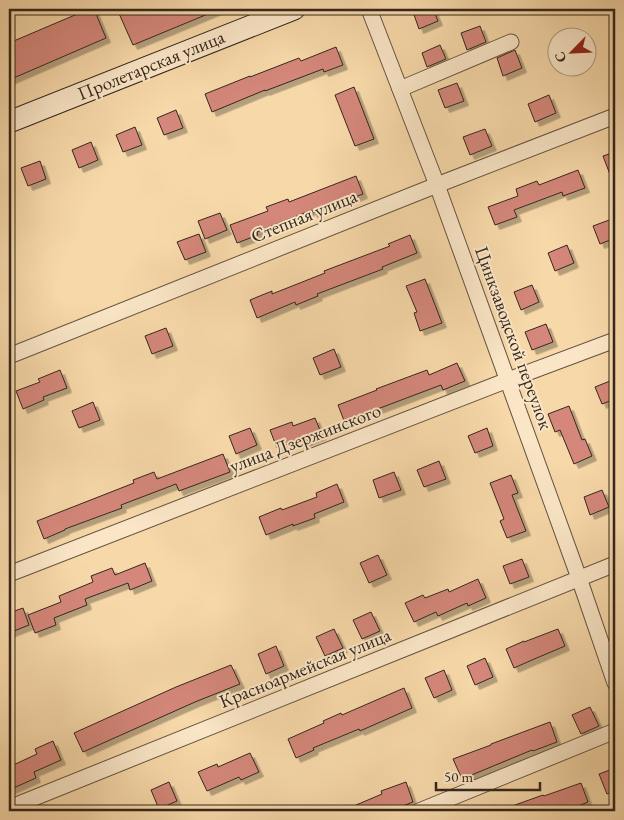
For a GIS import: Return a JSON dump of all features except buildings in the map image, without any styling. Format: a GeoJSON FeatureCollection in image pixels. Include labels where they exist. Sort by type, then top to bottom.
{"type":"FeatureCollection","features":[{"type":"Feature","properties":{"kind":"main road","name":"Пролетарская улица"},"geometry":{"type":"LineString","coordinates":[[9,122],[294,9]]}},
{"type":"Feature","properties":{"kind":"street","name":"Цинкзаводской переулок"},"geometry":{"type":"LineString","coordinates":[[368,9],[437,185],[580,578],[615,683]]}},
{"type":"Feature","properties":{"kind":"street"},"geometry":{"type":"LineString","coordinates":[[400,89],[511,42]]}},
{"type":"Feature","properties":{"kind":"street","name":"Степная улица"},"geometry":{"type":"LineString","coordinates":[[9,356],[615,116]]}},
{"type":"Feature","properties":{"kind":"street","name":"улица Дзержинского"},"geometry":{"type":"LineString","coordinates":[[9,574],[615,340]]}},
{"type":"Feature","properties":{"kind":"street","name":"Красноармейская улица"},"geometry":{"type":"LineString","coordinates":[[9,808],[615,564]]}},
{"type":"Feature","properties":{"kind":"street"},"geometry":{"type":"LineString","coordinates":[[419,811],[615,731]]}}]}
